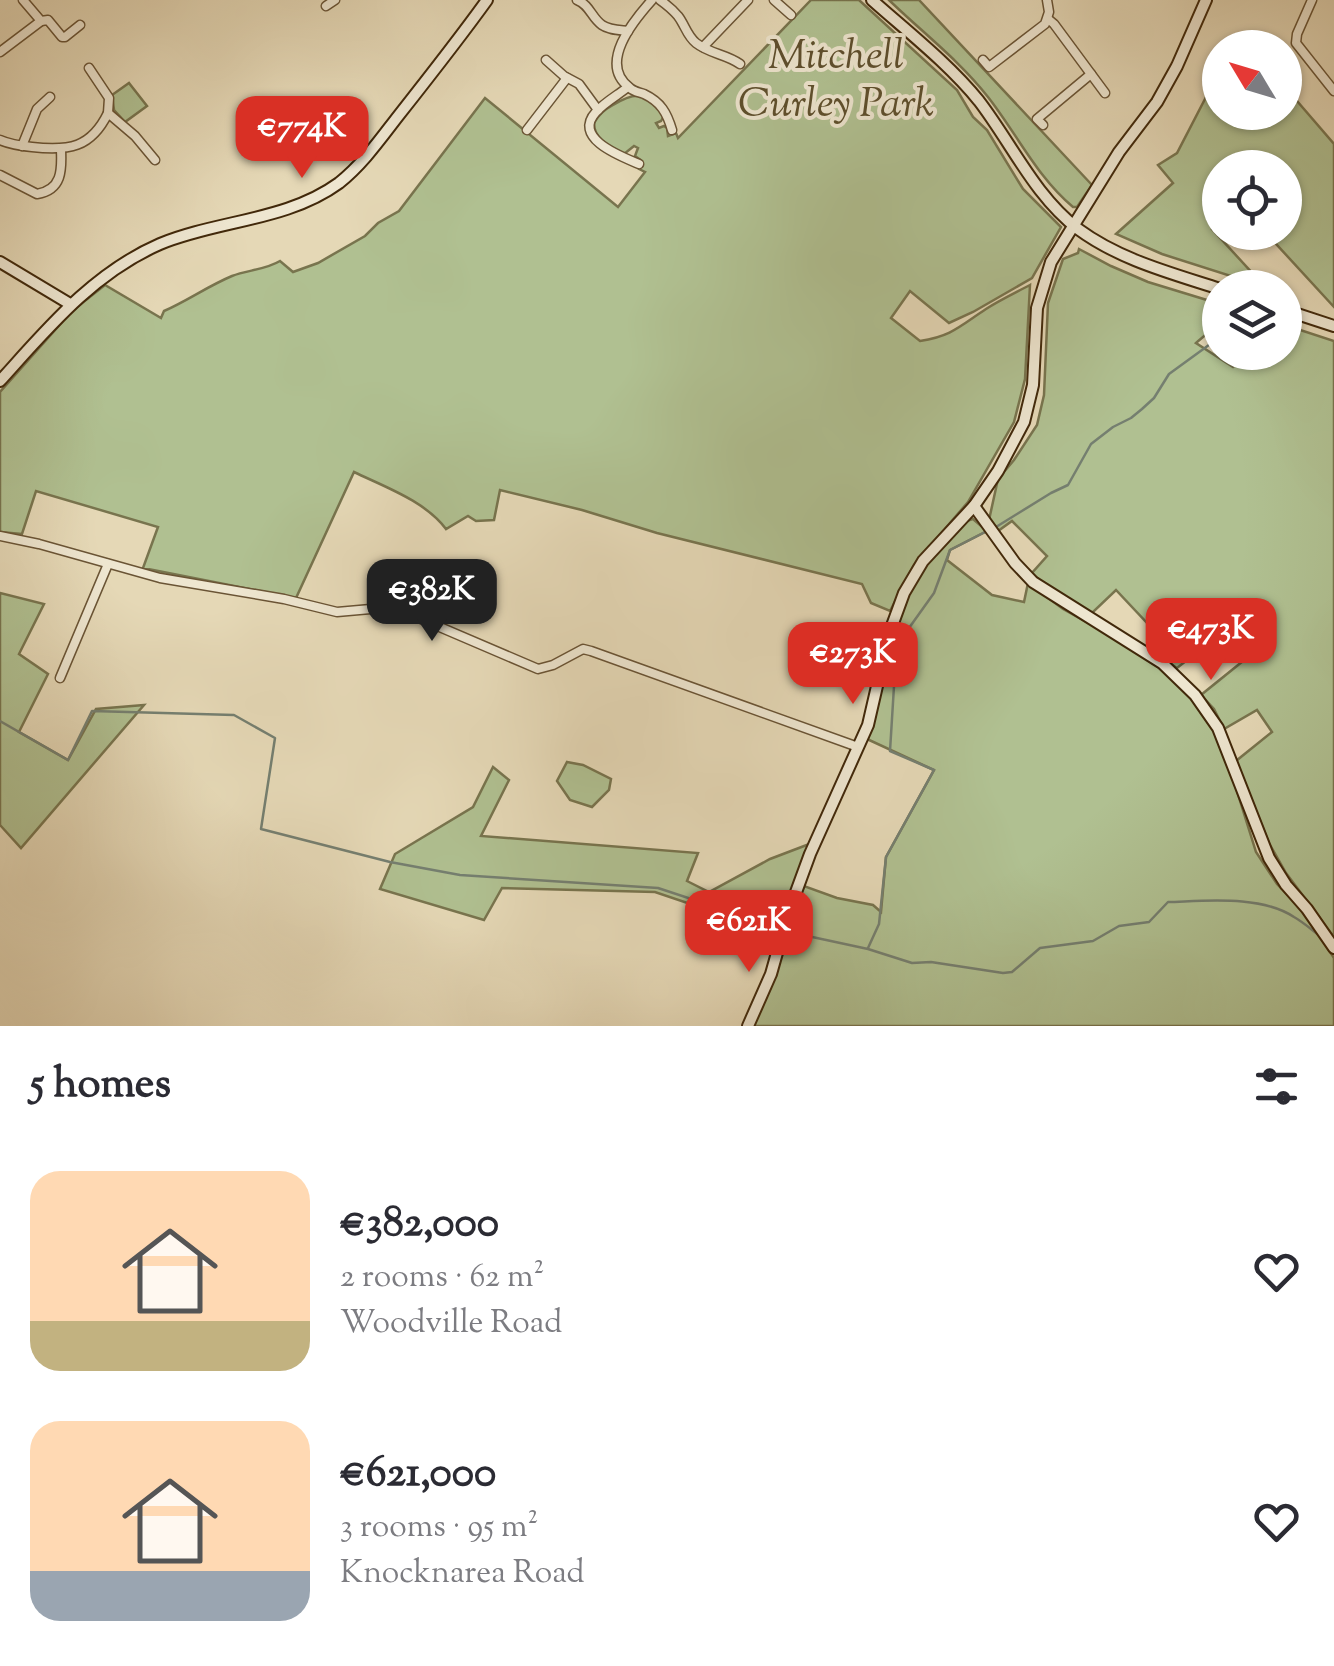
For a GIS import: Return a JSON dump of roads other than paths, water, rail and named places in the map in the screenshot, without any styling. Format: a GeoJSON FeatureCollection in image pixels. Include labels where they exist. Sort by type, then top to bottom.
{"type":"FeatureCollection","features":[{"type":"Feature","properties":{"kind":"street"},"geometry":{"type":"LineString","coordinates":[[23,0],[41,21]]}},
{"type":"Feature","properties":{"kind":"street"},"geometry":{"type":"LineString","coordinates":[[326,6],[335,0]]}},
{"type":"Feature","properties":{"kind":"street"},"geometry":{"type":"LineString","coordinates":[[0,381],[70,304],[112,272],[161,244],[279,211],[312,199],[339,182],[366,156],[487,0]]}},
{"type":"Feature","properties":{"kind":"street"},"geometry":{"type":"LineString","coordinates":[[577,0],[586,4],[600,24],[628,31]]}},
{"type":"Feature","properties":{"kind":"street"},"geometry":{"type":"LineString","coordinates":[[652,0],[628,31],[617,58],[618,72],[628,88],[664,108],[668,125]]}},
{"type":"Feature","properties":{"kind":"street"},"geometry":{"type":"LineString","coordinates":[[660,0],[680,19],[689,37],[710,53],[740,64]]}},
{"type":"Feature","properties":{"kind":"street"},"geometry":{"type":"LineString","coordinates":[[702,47],[748,0]]}},
{"type":"Feature","properties":{"kind":"street"},"geometry":{"type":"LineString","coordinates":[[774,0],[785,4],[791,15]]}},
{"type":"Feature","properties":{"kind":"street"},"geometry":{"type":"LineString","coordinates":[[872,0],[961,80],[1031,179],[1074,225],[1122,255],[1202,283]]}},
{"type":"Feature","properties":{"kind":"street"},"geometry":{"type":"LineString","coordinates":[[983,60],[989,67],[1045,24],[1047,0]]}},
{"type":"Feature","properties":{"kind":"street"},"geometry":{"type":"LineString","coordinates":[[748,1026],[771,974],[810,854],[872,712],[889,634],[904,593],[924,560],[974,506],[1001,468],[1024,422],[1034,385],[1039,299],[1051,262],[1120,152],[1157,102],[1206,0]]}},
{"type":"Feature","properties":{"kind":"street"},"geometry":{"type":"LineString","coordinates":[[1296,0],[1311,3],[1296,44],[1334,92]]}},
{"type":"Feature","properties":{"kind":"street"},"geometry":{"type":"LineString","coordinates":[[1048,19],[1105,93]]}},
{"type":"Feature","properties":{"kind":"street"},"geometry":{"type":"LineString","coordinates":[[0,52],[41,21],[48,20],[63,37],[80,25]]}},
{"type":"Feature","properties":{"kind":"street"},"geometry":{"type":"LineString","coordinates":[[546,60],[578,84],[598,110]]}},
{"type":"Feature","properties":{"kind":"street"},"geometry":{"type":"LineString","coordinates":[[0,140],[61,150],[93,138],[108,113],[109,98],[90,68]]}},
{"type":"Feature","properties":{"kind":"street"},"geometry":{"type":"LineString","coordinates":[[1043,125],[1037,118],[1091,74]]}},
{"type":"Feature","properties":{"kind":"street"},"geometry":{"type":"LineString","coordinates":[[527,130],[530,118],[567,78]]}},
{"type":"Feature","properties":{"kind":"street"},"geometry":{"type":"LineString","coordinates":[[628,88],[598,110],[589,130],[600,144],[639,164]]}},
{"type":"Feature","properties":{"kind":"street"},"geometry":{"type":"LineString","coordinates":[[22,146],[37,108],[50,98]]}},
{"type":"Feature","properties":{"kind":"street"},"geometry":{"type":"LineString","coordinates":[[108,113],[155,160]]}},
{"type":"Feature","properties":{"kind":"street"},"geometry":{"type":"LineString","coordinates":[[628,159],[636,148]]}},
{"type":"Feature","properties":{"kind":"street"},"geometry":{"type":"LineString","coordinates":[[0,175],[44,194],[60,177],[61,150]]}},
{"type":"Feature","properties":{"kind":"street"},"geometry":{"type":"LineString","coordinates":[[0,262],[70,304]]}},
{"type":"Feature","properties":{"kind":"street"},"geometry":{"type":"LineString","coordinates":[[1302,316],[1334,326]]}},
{"type":"Feature","properties":{"kind":"street"},"geometry":{"type":"LineString","coordinates":[[974,506],[1033,582],[1162,662],[1195,695],[1218,728],[1268,858],[1334,948]]}},
{"type":"Feature","properties":{"kind":"street"},"geometry":{"type":"LineString","coordinates":[[0,536],[160,578],[337,612],[393,606],[538,670],[583,649],[592,651],[858,748]]}},
{"type":"Feature","properties":{"kind":"street"},"geometry":{"type":"LineString","coordinates":[[60,678],[108,564]]}},
{"type":"Feature","properties":{"kind":"waterway"},"geometry":{"type":"LineString","coordinates":[[996,527],[1068,485],[1091,444],[1142,409],[1169,374],[1202,350]]}},
{"type":"Feature","properties":{"kind":"waterway"},"geometry":{"type":"LineString","coordinates":[[868,948],[879,924],[886,857],[934,770],[890,751],[895,670],[904,635],[934,593],[950,550],[987,531]]}},
{"type":"Feature","properties":{"kind":"waterway"},"geometry":{"type":"LineString","coordinates":[[0,721],[68,760],[92,711],[234,715],[275,738],[261,829],[390,862],[460,875],[658,888],[782,929]]}},
{"type":"Feature","properties":{"kind":"waterway"},"geometry":{"type":"LineString","coordinates":[[789,932],[912,963],[931,962],[1003,973],[1012,972],[1040,948],[1093,941],[1119,926],[1149,922],[1168,902],[1266,905],[1294,917],[1320,936]]}},
{"type":"Feature","properties":{"kind":"park label","name":"Mitchell Curley Park"},"geometry":{"type":"Point","coordinates":[836,82]}}]}
